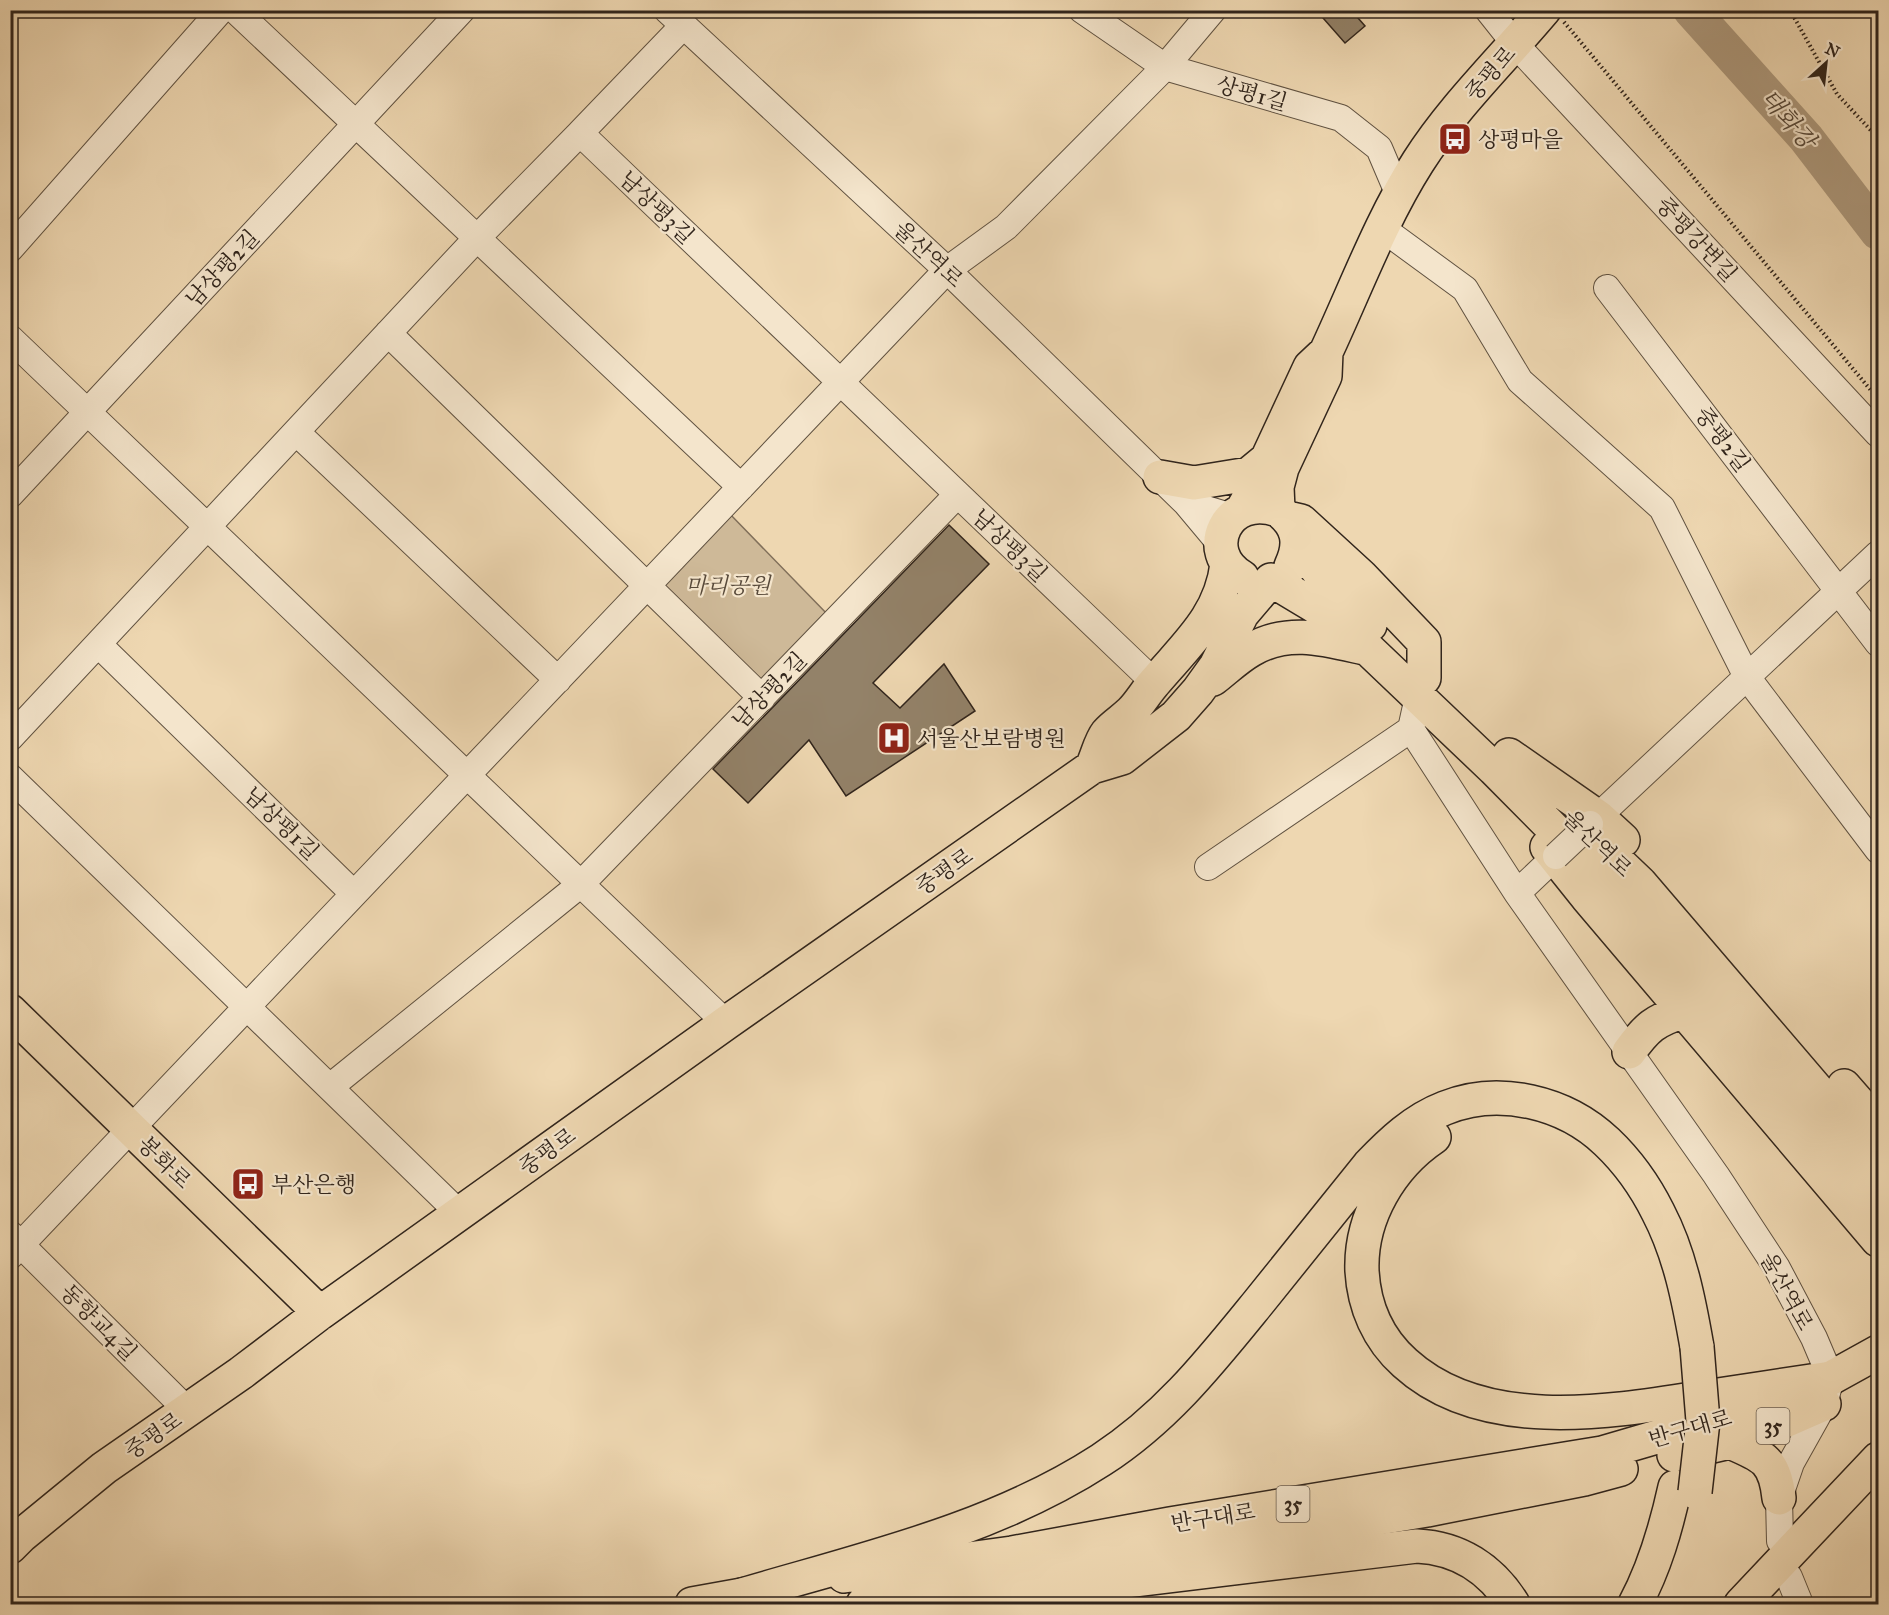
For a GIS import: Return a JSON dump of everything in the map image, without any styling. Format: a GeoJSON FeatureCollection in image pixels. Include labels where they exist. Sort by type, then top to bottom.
{"type":"FeatureCollection","features":[{"type":"Feature","properties":{"kind":"main road","name":"중평로"},"geometry":{"type":"LineString","coordinates":[[1326,352],[1399,195],[1418,162],[1451,117],[1537,25]]}},
{"type":"Feature","properties":{"kind":"main road"},"geometry":{"type":"LineString","coordinates":[[1092,767],[1106,735],[1133,710],[1154,682],[1186,648],[1218,601],[1225,581],[1231,534],[1310,368],[1326,352]]}},
{"type":"Feature","properties":{"kind":"main road"},"geometry":{"type":"LineString","coordinates":[[1288,524],[1266,506],[1253,506],[1231,534],[1235,573],[1258,582],[1271,580],[1291,566],[1297,554],[1277,487],[1282,468],[1325,376],[1326,352]]}},
{"type":"Feature","properties":{"kind":"main road"},"geometry":{"type":"LineString","coordinates":[[1160,477],[1194,483],[1249,474],[1266,460]]}},
{"type":"Feature","properties":{"kind":"main road","name":"울산역로"},"geometry":{"type":"LineString","coordinates":[[1288,524],[1329,585],[1421,688],[1501,762],[1640,883],[1878,1161]]}},
{"type":"Feature","properties":{"kind":"main road"},"geometry":{"type":"LineString","coordinates":[[1092,767],[1122,758],[1176,716],[1216,666],[1242,614],[1271,580]]}},
{"type":"Feature","properties":{"kind":"main road","name":"울산역로"},"geometry":{"type":"LineString","coordinates":[[1271,580],[1346,628],[1367,649],[1421,688]]}},
{"type":"Feature","properties":{"kind":"main road"},"geometry":{"type":"LineString","coordinates":[[1198,691],[1248,652],[1280,638],[1300,636],[1319,638],[1367,649]]}},
{"type":"Feature","properties":{"kind":"main road"},"geometry":{"type":"LineString","coordinates":[[1501,762],[1594,820],[1636,852],[1878,1125]]}},
{"type":"Feature","properties":{"kind":"main road"},"geometry":{"type":"LineString","coordinates":[[1501,762],[1555,857],[1878,1240]]}},
{"type":"Feature","properties":{"kind":"main road","name":"울산역로"},"geometry":{"type":"LineString","coordinates":[[1501,762],[1878,1200]]}},
{"type":"Feature","properties":{"kind":"main road","name":"중평로"},"geometry":{"type":"LineString","coordinates":[[10,1547],[104,1468],[188,1411],[320,1313],[726,1023],[1092,767]]}},
{"type":"Feature","properties":{"kind":"main road","name":"봉화로"},"geometry":{"type":"LineString","coordinates":[[10,1011],[320,1313]]}},
{"type":"Feature","properties":{"kind":"main road"},"geometry":{"type":"LineString","coordinates":[[1629,1052],[1644,1031],[1662,1018],[1684,1011]]}},
{"type":"Feature","properties":{"kind":"main road"},"geometry":{"type":"LineString","coordinates":[[742,1595],[969,1526],[1036,1497],[1102,1460],[1160,1414],[1195,1380],[1369,1165],[1383,1151],[1420,1121],[1458,1104],[1489,1098],[1533,1102],[1579,1121],[1606,1140],[1631,1170],[1658,1212],[1679,1261],[1689,1349],[1685,1418],[1685,1490],[1678,1555],[1654,1605]]}},
{"type":"Feature","properties":{"kind":"main road"},"geometry":{"type":"LineString","coordinates":[[1689,1349],[1679,1334],[1670,1296],[1643,1226],[1617,1182],[1605,1167],[1593,1155],[1565,1135],[1519,1120],[1502,1119],[1467,1123],[1451,1128],[1421,1146],[1399,1167],[1383,1191],[1369,1223],[1362,1256],[1369,1309],[1381,1334],[1397,1356],[1425,1379],[1458,1396],[1502,1407],[1539,1411],[1590,1412],[1827,1391]]}},
{"type":"Feature","properties":{"kind":"main road","name":"반구대로"},"geometry":{"type":"LineString","coordinates":[[863,1605],[1427,1510],[1584,1479],[1730,1442],[1776,1425],[1827,1391],[1878,1352]]}},
{"type":"Feature","properties":{"kind":"main road","name":"반구대로"},"geometry":{"type":"LineString","coordinates":[[692,1605],[851,1575],[1012,1553],[1170,1524],[1602,1453],[1749,1410],[1878,1376]]}},
{"type":"Feature","properties":{"kind":"main road"},"geometry":{"type":"LineString","coordinates":[[1730,1442],[1754,1452],[1769,1464],[1777,1476],[1779,1498]]}},
{"type":"Feature","properties":{"kind":"main road"},"geometry":{"type":"LineString","coordinates":[[1741,1605],[1878,1459]]}},
{"type":"Feature","properties":{"kind":"main road"},"geometry":{"type":"LineString","coordinates":[[1635,1605],[1685,1490]]}},
{"type":"Feature","properties":{"kind":"main road"},"geometry":{"type":"LineString","coordinates":[[936,1605],[1417,1546],[1441,1548],[1476,1564],[1496,1581],[1513,1605]]}},
{"type":"Feature","properties":{"kind":"street"},"geometry":{"type":"LineString","coordinates":[[10,249],[221,10]]}},
{"type":"Feature","properties":{"kind":"street"},"geometry":{"type":"LineString","coordinates":[[235,10],[741,488]]}},
{"type":"Feature","properties":{"kind":"street","name":"상평1길"},"geometry":{"type":"LineString","coordinates":[[1082,10],[1164,67],[1341,118],[1379,148],[1399,195]]}},
{"type":"Feature","properties":{"kind":"street"},"geometry":{"type":"LineString","coordinates":[[14,1245],[131,1129],[947,270],[1006,227],[1164,67],[1213,10]]}},
{"type":"Feature","properties":{"kind":"street","name":"중평강변길"},"geometry":{"type":"LineString","coordinates":[[1488,10],[1537,25],[1878,434]]}},
{"type":"Feature","properties":{"kind":"street"},"geometry":{"type":"LineString","coordinates":[[356,124],[457,12]]}},
{"type":"Feature","properties":{"kind":"street"},"geometry":{"type":"LineString","coordinates":[[10,738],[477,238],[580,133],[675,18]]}},
{"type":"Feature","properties":{"kind":"street","name":"울산역로"},"geometry":{"type":"LineString","coordinates":[[675,18],[947,270],[1186,503],[1231,534]]}},
{"type":"Feature","properties":{"kind":"street","name":"남상평2길"},"geometry":{"type":"LineString","coordinates":[[10,495],[356,124]]}},
{"type":"Feature","properties":{"kind":"street","name":"남상평3길"},"geometry":{"type":"LineString","coordinates":[[580,133],[1154,682]]}},
{"type":"Feature","properties":{"kind":"street"},"geometry":{"type":"LineString","coordinates":[[1383,229],[1465,289],[1520,381],[1662,508],[1748,677],[1878,850]]}},
{"type":"Feature","properties":{"kind":"street","name":"중평2길"},"geometry":{"type":"LineString","coordinates":[[1607,288],[1878,643]]}},
{"type":"Feature","properties":{"kind":"street"},"geometry":{"type":"LineString","coordinates":[[388,333],[762,698]]}},
{"type":"Feature","properties":{"kind":"street"},"geometry":{"type":"LineString","coordinates":[[10,338],[726,1023]]}},
{"type":"Feature","properties":{"kind":"street"},"geometry":{"type":"LineString","coordinates":[[296,432],[558,680]]}},
{"type":"Feature","properties":{"kind":"street","name":"남상평2길"},"geometry":{"type":"LineString","coordinates":[[581,884],[957,495]]}},
{"type":"Feature","properties":{"kind":"street"},"geometry":{"type":"LineString","coordinates":[[1517,893],[1878,554]]}},
{"type":"Feature","properties":{"kind":"street","name":"남상평1길"},"geometry":{"type":"LineString","coordinates":[[98,644],[354,894]]}},
{"type":"Feature","properties":{"kind":"street"},"geometry":{"type":"LineString","coordinates":[[1208,867],[1411,729],[1421,688]]}},
{"type":"Feature","properties":{"kind":"street","name":"울산역로"},"geometry":{"type":"LineString","coordinates":[[1411,729],[1517,893],[1716,1175],[1777,1268],[1814,1338],[1827,1391]]}},
{"type":"Feature","properties":{"kind":"street"},"geometry":{"type":"LineString","coordinates":[[10,777],[460,1214]]}},
{"type":"Feature","properties":{"kind":"street"},"geometry":{"type":"LineString","coordinates":[[330,1087],[581,884]]}},
{"type":"Feature","properties":{"kind":"street","name":"동향교4길"},"geometry":{"type":"LineString","coordinates":[[14,1245],[188,1411]]}},
{"type":"Feature","properties":{"kind":"street"},"geometry":{"type":"LineString","coordinates":[[1780,1541],[1779,1498],[1791,1463],[1827,1391]]}},
{"type":"Feature","properties":{"kind":"street"},"geometry":{"type":"LineString","coordinates":[[1789,1576],[1800,1605]]}},
{"type":"Feature","properties":{"kind":"path"},"geometry":{"type":"LineString","coordinates":[[1790,10],[1837,94],[1878,138]]}},
{"type":"Feature","properties":{"kind":"path"},"geometry":{"type":"LineString","coordinates":[[1537,25],[1878,399]]}},
{"type":"Feature","properties":{"kind":"green space","name":"마리공원"},"geometry":{"type":"Polygon","coordinates":[[[727,511],[831,618],[763,688],[656,586],[727,511]]]}},
{"type":"Feature","properties":{"kind":"building"},"geometry":{"type":"Polygon","coordinates":[[[1316,10],[1351,10],[1365,26],[1345,43],[1316,10]]]}},
{"type":"Feature","properties":{"kind":"building","name":"서울산보람병원"},"geometry":{"type":"Polygon","coordinates":[[[949,525],[989,564],[873,683],[900,708],[944,664],[975,711],[846,796],[809,740],[748,803],[713,769],[949,525]]]}},
{"type":"Feature","properties":{"kind":"waterway","name":"태화강"},"geometry":{"type":"LineString","coordinates":[[1691,10],[1806,138],[1878,232]]}},
{"type":"Feature","properties":{"kind":"place","name":"상평마을"},"geometry":{"type":"Point","coordinates":[1455,139]}},
{"type":"Feature","properties":{"kind":"place","name":"서울산보람병원"},"geometry":{"type":"Point","coordinates":[894,738]}},
{"type":"Feature","properties":{"kind":"place","name":"부산은행"},"geometry":{"type":"Point","coordinates":[248,1184]}}]}
